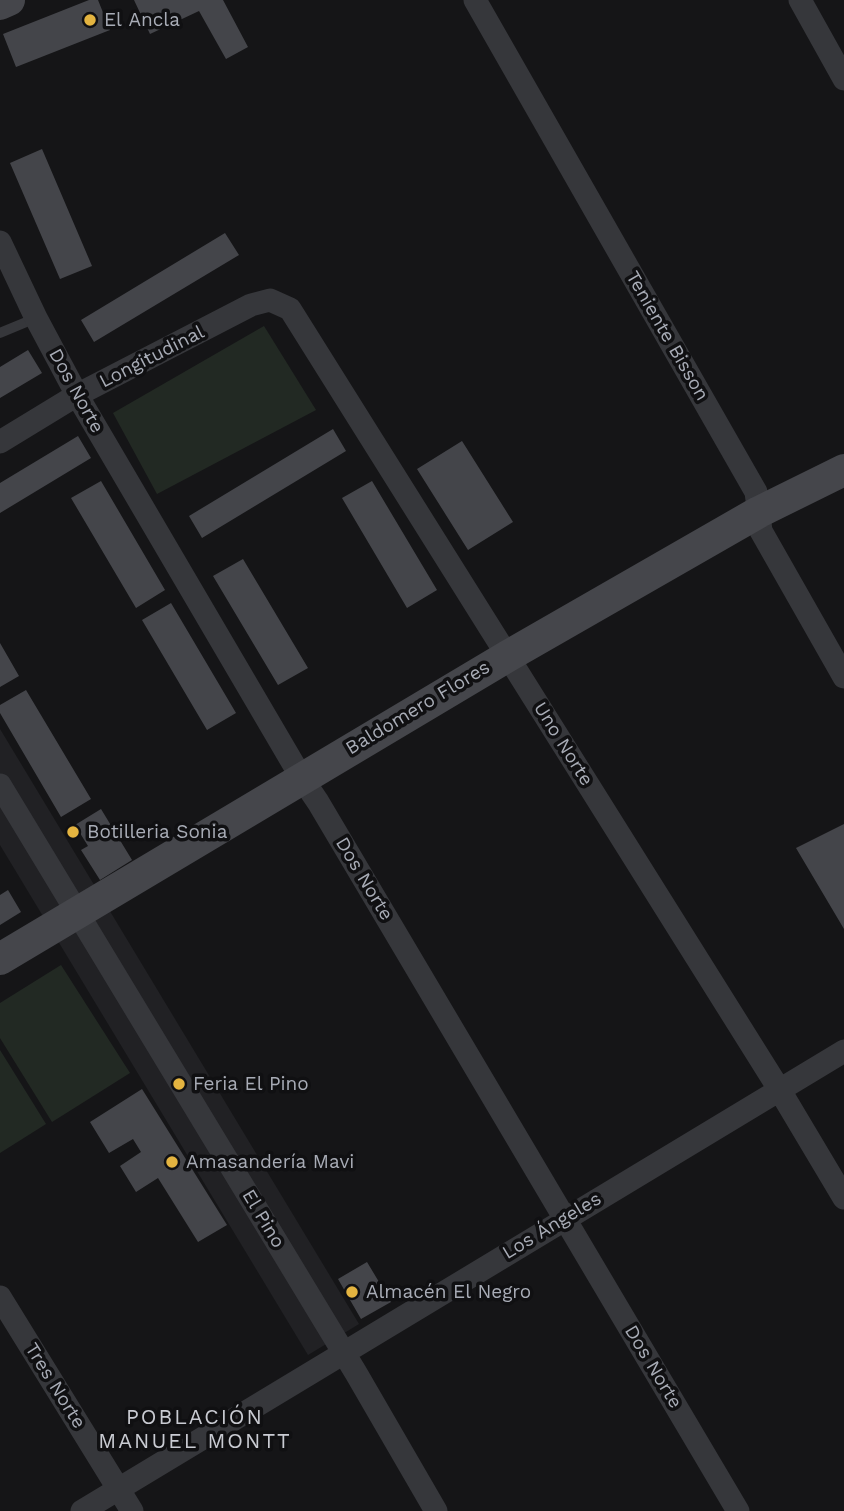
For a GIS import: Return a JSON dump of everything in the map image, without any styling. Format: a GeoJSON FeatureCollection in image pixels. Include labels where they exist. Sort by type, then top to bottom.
{"type":"FeatureCollection","features":[{"type":"Feature","properties":{"kind":"street"},"geometry":{"type":"LineString","coordinates":[[0,4],[9,0]]}},
{"type":"Feature","properties":{"kind":"street","name":"Teniente Bisson"},"geometry":{"type":"LineString","coordinates":[[475,0],[756,492],[761,531],[844,677]]}},
{"type":"Feature","properties":{"kind":"street"},"geometry":{"type":"LineString","coordinates":[[800,0],[844,79]]}},
{"type":"Feature","properties":{"kind":"street","name":"Dos Norte"},"geometry":{"type":"LineString","coordinates":[[0,242],[77,395],[738,1511]]}},
{"type":"Feature","properties":{"kind":"street","name":"Longitudinal"},"geometry":{"type":"LineString","coordinates":[[0,442],[77,395],[251,305],[270,300]]}},
{"type":"Feature","properties":{"kind":"street","name":"Uno Norte"},"geometry":{"type":"LineString","coordinates":[[270,300],[290,309],[779,1089],[844,1198]]}},
{"type":"Feature","properties":{"kind":"street","name":"Baldomero Flores"},"geometry":{"type":"LineString","coordinates":[[0,959],[301,777],[508,656],[759,512],[844,470]]}},
{"type":"Feature","properties":{"kind":"street","name":"El Pino"},"geometry":{"type":"LineString","coordinates":[[0,785],[436,1511]]}},
{"type":"Feature","properties":{"kind":"street","name":"Los Ángeles"},"geometry":{"type":"LineString","coordinates":[[82,1511],[844,1051]]}},
{"type":"Feature","properties":{"kind":"street","name":"Tres Norte"},"geometry":{"type":"LineString","coordinates":[[0,1297],[132,1511]]}},
{"type":"Feature","properties":{"kind":"lane"},"geometry":{"type":"LineString","coordinates":[[0,333],[36,318]]}},
{"type":"Feature","properties":{"kind":"shaded area"},"geometry":{"type":"Polygon","coordinates":[[[264,326],[316,410],[157,494],[113,413],[264,326]]]}},
{"type":"Feature","properties":{"kind":"shaded area","name":"Feria El Pino"},"geometry":{"type":"Polygon","coordinates":[[[0,729],[359,1324],[308,1355],[0,845],[0,729]]]}},
{"type":"Feature","properties":{"kind":"shaded area"},"geometry":{"type":"Polygon","coordinates":[[[61,965],[130,1073],[52,1122],[0,1038],[0,1003],[61,965]]]}},
{"type":"Feature","properties":{"kind":"shaded area"},"geometry":{"type":"Polygon","coordinates":[[[0,1050],[46,1124],[0,1153],[0,1050]]]}},
{"type":"Feature","properties":{"kind":"building"},"geometry":{"type":"Polygon","coordinates":[[[89,0],[98,0],[110,30],[16,67],[3,34],[89,0]]]}},
{"type":"Feature","properties":{"kind":"building"},"geometry":{"type":"Polygon","coordinates":[[[134,0],[223,0],[248,47],[226,59],[199,11],[150,34],[134,0]]]}},
{"type":"Feature","properties":{"kind":"building"},"geometry":{"type":"Polygon","coordinates":[[[42,149],[92,266],[60,279],[10,163],[42,149]]]}},
{"type":"Feature","properties":{"kind":"building"},"geometry":{"type":"Polygon","coordinates":[[[225,233],[239,255],[94,342],[81,320],[225,233]]]}},
{"type":"Feature","properties":{"kind":"building"},"geometry":{"type":"Polygon","coordinates":[[[28,350],[42,373],[0,398],[0,367],[28,350]]]}},
{"type":"Feature","properties":{"kind":"building"},"geometry":{"type":"Polygon","coordinates":[[[333,429],[346,451],[202,538],[189,516],[333,429]]]}},
{"type":"Feature","properties":{"kind":"building"},"geometry":{"type":"Polygon","coordinates":[[[78,436],[91,458],[0,513],[0,483],[78,436]]]}},
{"type":"Feature","properties":{"kind":"building"},"geometry":{"type":"Polygon","coordinates":[[[462,441],[513,522],[468,550],[417,469],[462,441]]]}},
{"type":"Feature","properties":{"kind":"building"},"geometry":{"type":"Polygon","coordinates":[[[101,481],[165,590],[136,608],[71,498],[101,481]]]}},
{"type":"Feature","properties":{"kind":"building"},"geometry":{"type":"Polygon","coordinates":[[[372,481],[437,590],[407,608],[342,498],[372,481]]]}},
{"type":"Feature","properties":{"kind":"building"},"geometry":{"type":"Polygon","coordinates":[[[243,559],[308,668],[278,685],[213,576],[243,559]]]}},
{"type":"Feature","properties":{"kind":"building"},"geometry":{"type":"Polygon","coordinates":[[[171,603],[236,713],[207,730],[142,620],[171,603]]]}},
{"type":"Feature","properties":{"kind":"building"},"geometry":{"type":"Polygon","coordinates":[[[0,643],[19,676],[0,687],[0,643]]]}},
{"type":"Feature","properties":{"kind":"building"},"geometry":{"type":"Polygon","coordinates":[[[26,690],[91,799],[61,817],[0,713],[0,705],[26,690]]]}},
{"type":"Feature","properties":{"kind":"building"},"geometry":{"type":"Polygon","coordinates":[[[101,809],[132,860],[100,880],[81,850],[88,846],[75,825],[101,809]]]}},
{"type":"Feature","properties":{"kind":"building"},"geometry":{"type":"Polygon","coordinates":[[[844,824],[844,929],[796,848],[844,824]]]}},
{"type":"Feature","properties":{"kind":"building"},"geometry":{"type":"Polygon","coordinates":[[[8,890],[21,912],[0,925],[0,895],[8,890]]]}},
{"type":"Feature","properties":{"kind":"building"},"geometry":{"type":"Polygon","coordinates":[[[142,1089],[227,1225],[198,1242],[158,1178],[136,1192],[120,1166],[141,1152],[133,1139],[109,1153],[90,1122],[142,1089]]]}},
{"type":"Feature","properties":{"kind":"building"},"geometry":{"type":"Polygon","coordinates":[[[367,1262],[391,1302],[361,1319],[338,1279],[367,1262]]]}},
{"type":"Feature","properties":{"kind":"place","name":"El Ancla"},"geometry":{"type":"Point","coordinates":[90,20]}},
{"type":"Feature","properties":{"kind":"place","name":"Botilleria Sonia"},"geometry":{"type":"Point","coordinates":[73,832]}},
{"type":"Feature","properties":{"kind":"place","name":"Feria El Pino"},"geometry":{"type":"Point","coordinates":[179,1084]}},
{"type":"Feature","properties":{"kind":"place","name":"Amasandería Mavi"},"geometry":{"type":"Point","coordinates":[172,1162]}},
{"type":"Feature","properties":{"kind":"place","name":"Almacén El Negro"},"geometry":{"type":"Point","coordinates":[352,1292]}},
{"type":"Feature","properties":{"kind":"district","name":"POBLACIÓN MANUEL MONTT"},"geometry":{"type":"Point","coordinates":[195,1430]}}]}
